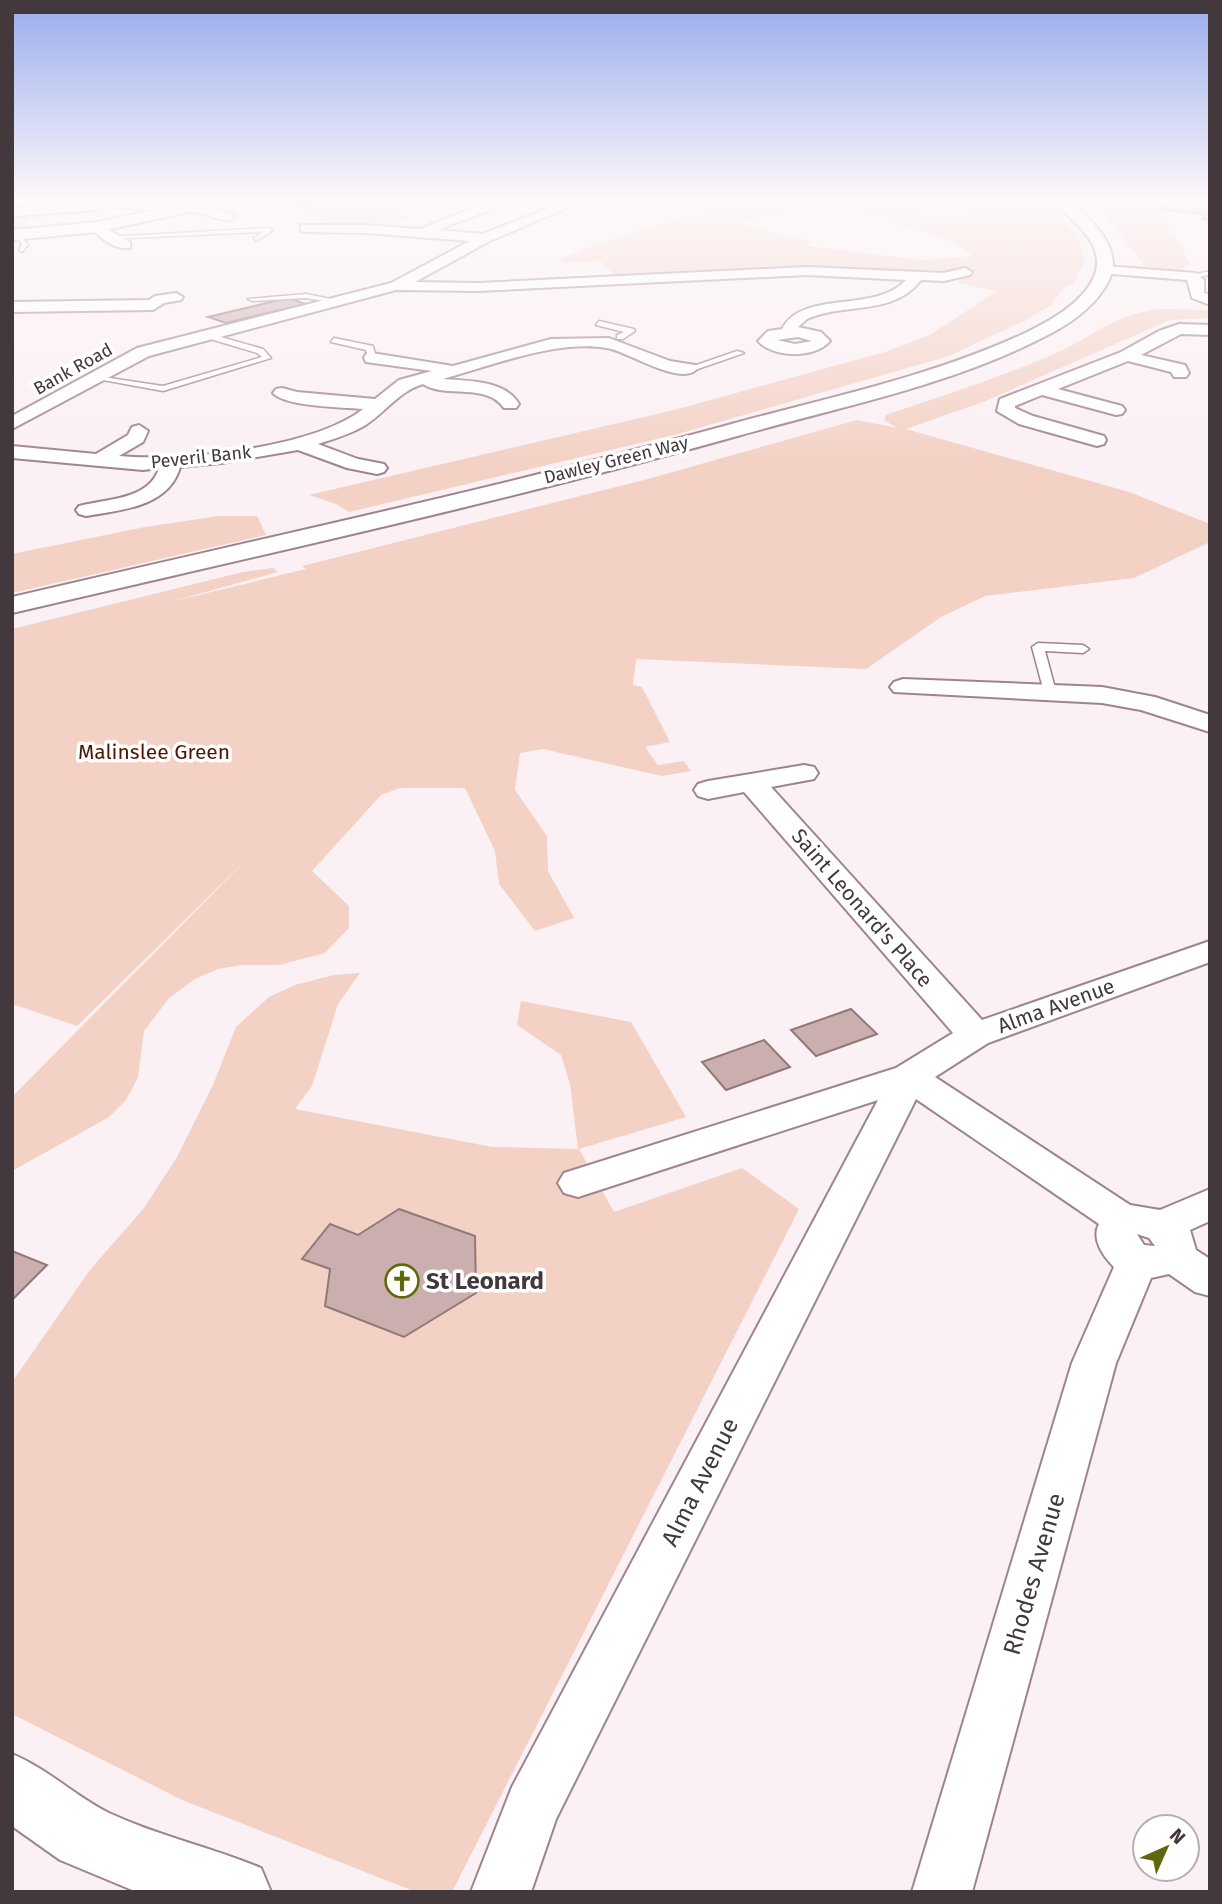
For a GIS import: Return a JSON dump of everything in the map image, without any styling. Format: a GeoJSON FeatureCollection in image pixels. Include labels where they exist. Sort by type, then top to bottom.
{"type":"FeatureCollection","features":[{"type":"Feature","properties":{"kind":"main road","name":"Dawley Green Way"},"geometry":{"type":"LineString","coordinates":[[12,605],[662,450],[934,374],[1001,350],[1055,323],[1095,289]]}},
{"type":"Feature","properties":{"kind":"main road"},"geometry":{"type":"LineString","coordinates":[[12,1787],[84,1836],[169,1871],[237,1892]]}},
{"type":"Feature","properties":{"kind":"street","name":"Bank Road"},"geometry":{"type":"LineString","coordinates":[[12,424],[143,352],[387,289]]}},
{"type":"Feature","properties":{"kind":"street"},"geometry":{"type":"LineString","coordinates":[[479,289],[486,306]]}},
{"type":"Feature","properties":{"kind":"street"},"geometry":{"type":"LineString","coordinates":[[789,332],[815,335],[822,341],[809,348],[769,347],[766,341],[768,336],[789,332],[797,318],[809,313],[895,296],[908,289]]}},
{"type":"Feature","properties":{"kind":"street"},"geometry":{"type":"LineString","coordinates":[[1197,289],[1197,295],[1210,301]]}},
{"type":"Feature","properties":{"kind":"street"},"geometry":{"type":"LineString","coordinates":[[12,307],[153,305],[160,299],[176,297]]}},
{"type":"Feature","properties":{"kind":"street"},"geometry":{"type":"LineString","coordinates":[[1097,440],[1006,411],[1006,403],[1038,389],[1082,376],[1179,329],[1210,330]]}},
{"type":"Feature","properties":{"kind":"street","name":"Peveril Bank"},"geometry":{"type":"LineString","coordinates":[[12,452],[143,464],[221,457],[298,443],[337,432],[359,421],[405,384],[551,344],[614,340],[667,366],[689,369]]}},
{"type":"Feature","properties":{"kind":"street"},"geometry":{"type":"LineString","coordinates":[[1126,356],[1179,369],[1180,373]]}},
{"type":"Feature","properties":{"kind":"street"},"geometry":{"type":"LineString","coordinates":[[372,358],[416,362],[454,370]]}},
{"type":"Feature","properties":{"kind":"street"},"geometry":{"type":"LineString","coordinates":[[414,381],[481,388],[506,397],[510,404]]}},
{"type":"Feature","properties":{"kind":"street"},"geometry":{"type":"LineString","coordinates":[[1038,389],[1116,410]]}},
{"type":"Feature","properties":{"kind":"street"},"geometry":{"type":"LineString","coordinates":[[282,393],[296,397],[379,405]]}},
{"type":"Feature","properties":{"kind":"street"},"geometry":{"type":"LineString","coordinates":[[99,460],[136,439],[139,430]]}},
{"type":"Feature","properties":{"kind":"street"},"geometry":{"type":"LineString","coordinates":[[298,443],[354,464],[377,468]]}},
{"type":"Feature","properties":{"kind":"street"},"geometry":{"type":"LineString","coordinates":[[86,510],[153,494],[168,475],[171,462]]}},
{"type":"Feature","properties":{"kind":"street"},"geometry":{"type":"LineString","coordinates":[[903,687],[1102,695],[1134,701],[1210,724]]}},
{"type":"Feature","properties":{"kind":"street"},"geometry":{"type":"LineString","coordinates":[[708,790],[804,773]]}},
{"type":"Feature","properties":{"kind":"street","name":"Saint Leonard's Place"},"geometry":{"type":"LineString","coordinates":[[750,781],[975,1035]]}},
{"type":"Feature","properties":{"kind":"street","name":"Alma Avenue"},"geometry":{"type":"LineString","coordinates":[[578,1183],[909,1077],[975,1035],[1210,950]]}},
{"type":"Feature","properties":{"kind":"street"},"geometry":{"type":"LineString","coordinates":[[909,1077],[1210,1280]]}},
{"type":"Feature","properties":{"kind":"street","name":"Alma Avenue"},"geometry":{"type":"LineString","coordinates":[[501,1892],[532,1807],[909,1077]]}},
{"type":"Feature","properties":{"kind":"street"},"geometry":{"type":"LineString","coordinates":[[1149,1241],[1210,1204]]}},
{"type":"Feature","properties":{"kind":"street","name":"Rhodes Avenue"},"geometry":{"type":"LineString","coordinates":[[942,1892],[1094,1363],[1149,1241]]}},
{"type":"Feature","properties":{"kind":"lane"},"geometry":{"type":"LineString","coordinates":[[252,299],[306,296],[342,302]]}},
{"type":"Feature","properties":{"kind":"lane"},"geometry":{"type":"LineString","coordinates":[[599,323],[631,331],[614,340]]}},
{"type":"Feature","properties":{"kind":"lane"},"geometry":{"type":"LineString","coordinates":[[96,378],[163,389],[267,358],[260,351],[207,335]]}},
{"type":"Feature","properties":{"kind":"lane"},"geometry":{"type":"LineString","coordinates":[[334,340],[370,348],[372,358]]}},
{"type":"Feature","properties":{"kind":"lane"},"geometry":{"type":"LineString","coordinates":[[689,369],[740,353]]}},
{"type":"Feature","properties":{"kind":"lane"},"geometry":{"type":"LineString","coordinates":[[1050,692],[1038,647],[1083,649]]}},
{"type":"Feature","properties":{"kind":"green space"},"geometry":{"type":"Polygon","coordinates":[[[986,289],[1064,289],[1051,305],[1024,321],[949,356],[678,434],[349,512],[336,504],[309,495],[674,410],[888,351],[930,335],[997,291],[986,289]]]}},
{"type":"Feature","properties":{"kind":"green space","name":"Malinslee Green"},"geometry":{"type":"Polygon","coordinates":[[[1160,309],[1210,310],[1210,318],[1170,320],[983,402],[906,429],[1129,492],[1210,524],[1210,542],[1134,578],[985,596],[941,617],[866,669],[636,659],[633,685],[642,687],[670,742],[645,747],[658,765],[684,761],[691,771],[662,776],[543,749],[520,753],[515,790],[547,836],[548,871],[574,918],[535,931],[499,884],[495,851],[465,788],[400,788],[381,795],[312,871],[349,906],[349,928],[325,953],[279,965],[241,965],[218,969],[195,979],[169,998],[144,1031],[138,1077],[126,1100],[109,1117],[12,1171],[12,1097],[262,844],[77,1026],[12,1004],[12,629],[243,572],[273,568],[278,572],[170,602],[306,569],[302,566],[648,479],[857,420],[897,428],[884,420],[886,415],[1032,363],[1067,348],[1115,321],[1160,309]]]}},
{"type":"Feature","properties":{"kind":"green space"},"geometry":{"type":"Polygon","coordinates":[[[219,516],[257,516],[266,535],[12,593],[12,554],[145,527],[219,516]]]}},
{"type":"Feature","properties":{"kind":"green space"},"geometry":{"type":"Polygon","coordinates":[[[360,973],[338,1004],[312,1086],[295,1109],[492,1147],[578,1149],[570,1084],[561,1055],[517,1025],[521,1001],[631,1022],[686,1117],[579,1149],[614,1212],[742,1168],[799,1209],[452,1892],[416,1892],[182,1800],[12,1714],[12,1382],[90,1270],[144,1208],[177,1157],[213,1085],[236,1027],[269,997],[295,985],[334,975],[360,973]]]}},
{"type":"Feature","properties":{"kind":"building"},"geometry":{"type":"Polygon","coordinates":[[[288,298],[306,304],[226,323],[208,317],[288,298]]]}},
{"type":"Feature","properties":{"kind":"building"},"geometry":{"type":"Polygon","coordinates":[[[851,1009],[877,1034],[816,1056],[791,1030],[851,1009]]]}},
{"type":"Feature","properties":{"kind":"building"},"geometry":{"type":"Polygon","coordinates":[[[764,1040],[790,1067],[726,1090],[702,1062],[764,1040]]]}},
{"type":"Feature","properties":{"kind":"building","name":"St Leonard"},"geometry":{"type":"Polygon","coordinates":[[[399,1209],[475,1236],[476,1293],[404,1337],[325,1306],[330,1269],[302,1259],[330,1224],[358,1235],[399,1209]]]}},
{"type":"Feature","properties":{"kind":"building"},"geometry":{"type":"Polygon","coordinates":[[[12,1251],[47,1265],[12,1300],[12,1251]]]}},
{"type":"Feature","properties":{"kind":"place","name":"St Leonard"},"geometry":{"type":"Point","coordinates":[402,1281]}}]}
